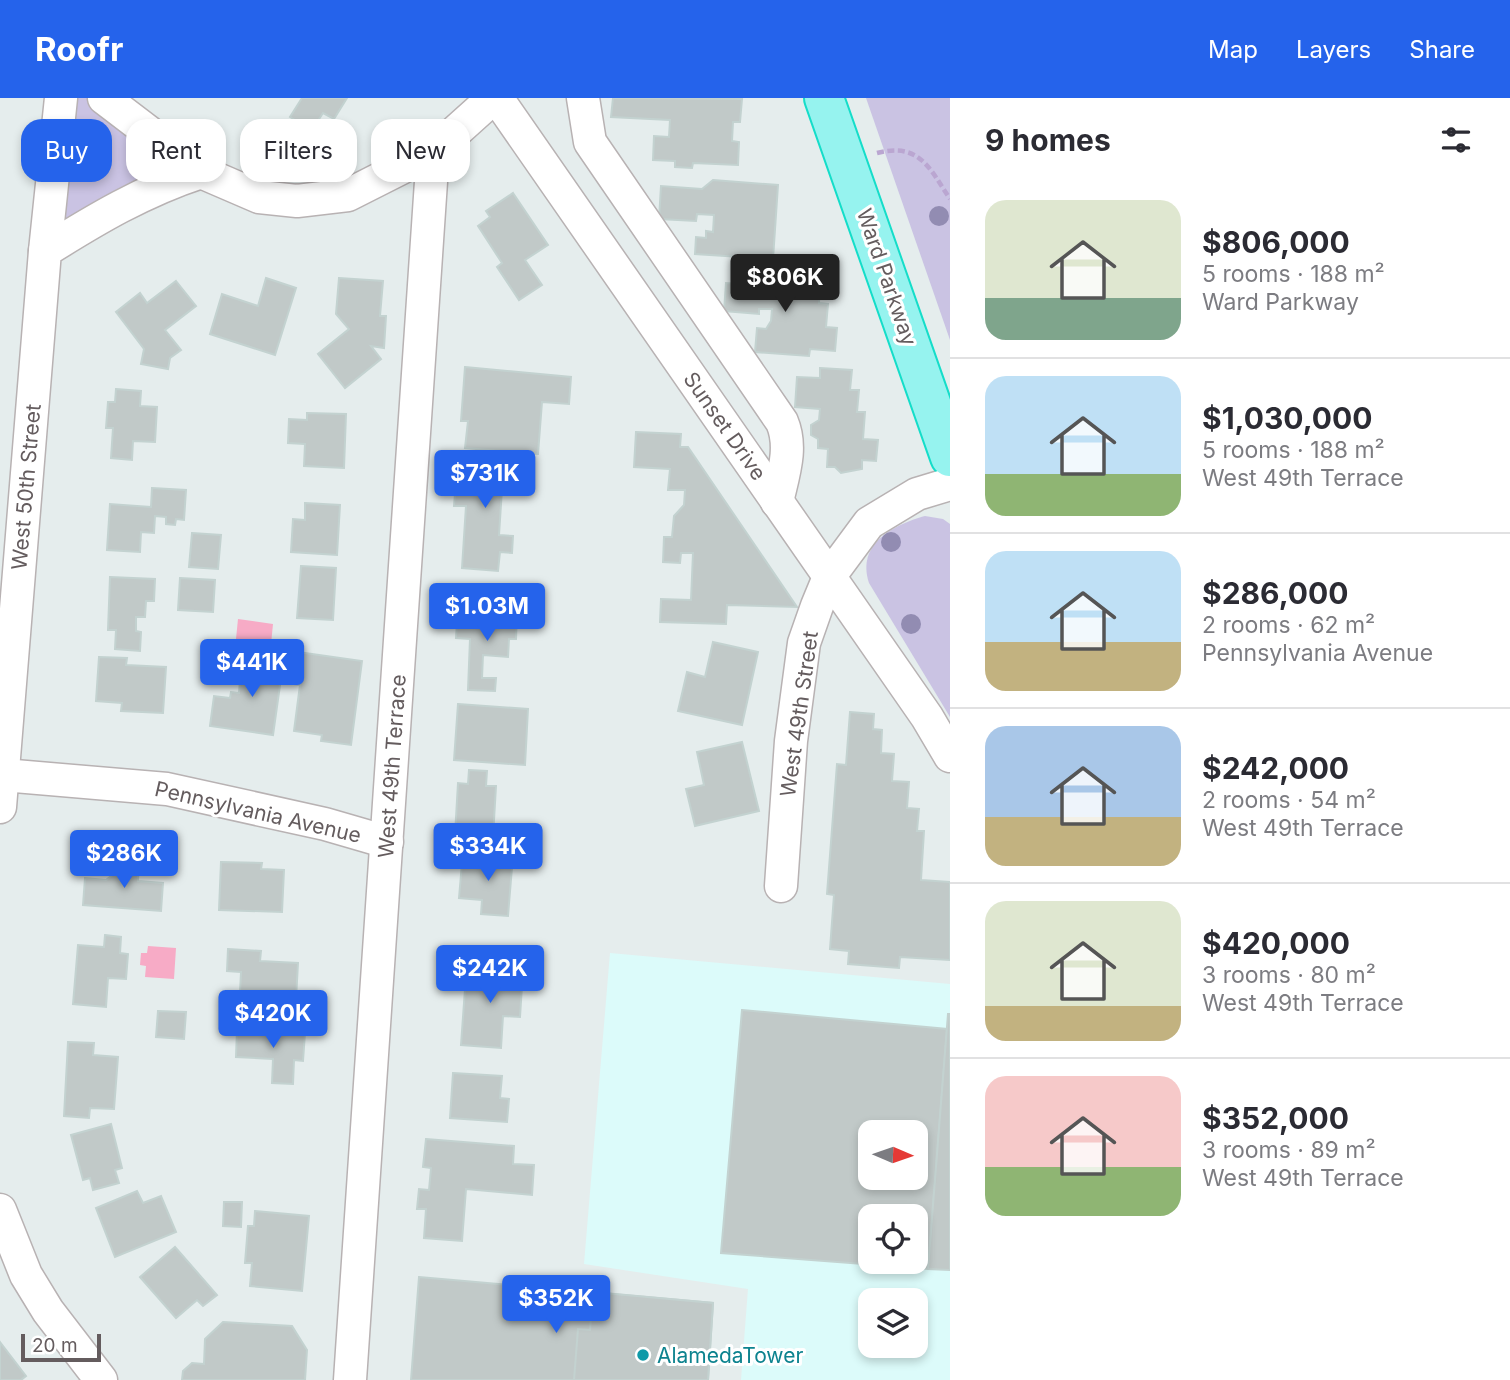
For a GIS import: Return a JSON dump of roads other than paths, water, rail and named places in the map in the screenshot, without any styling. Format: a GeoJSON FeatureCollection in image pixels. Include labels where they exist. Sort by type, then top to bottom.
{"type":"FeatureCollection","features":[{"type":"Feature","properties":{"kind":"highway","name":"Ward Parkway"},"geometry":{"type":"LineString","coordinates":[[824,98],[950,457]]}},
{"type":"Feature","properties":{"kind":"street","name":"West 50th Street"},"geometry":{"type":"LineString","coordinates":[[0,807],[61,98]]}},
{"type":"Feature","properties":{"kind":"street"},"geometry":{"type":"LineString","coordinates":[[104,98],[132,119]]}},
{"type":"Feature","properties":{"kind":"street"},"geometry":{"type":"LineString","coordinates":[[470,120],[495,98]]}},
{"type":"Feature","properties":{"kind":"street","name":"Sunset Drive"},"geometry":{"type":"LineString","coordinates":[[495,98],[927,717],[950,756]]}},
{"type":"Feature","properties":{"kind":"street"},"geometry":{"type":"LineString","coordinates":[[583,98],[590,142],[782,422],[789,437],[777,502]]}},
{"type":"Feature","properties":{"kind":"street"},"geometry":{"type":"LineString","coordinates":[[46,251],[107,211],[170,182]]}},
{"type":"Feature","properties":{"kind":"street"},"geometry":{"type":"LineString","coordinates":[[224,182],[259,197],[297,201],[348,195],[374,182]]}},
{"type":"Feature","properties":{"kind":"street","name":"West 49th Terrace"},"geometry":{"type":"LineString","coordinates":[[350,1380],[431,182]]}},
{"type":"Feature","properties":{"kind":"street","name":"West 49th Street"},"geometry":{"type":"LineString","coordinates":[[780,886],[790,741],[804,643],[829,577],[869,523],[917,494],[950,484]]}},
{"type":"Feature","properties":{"kind":"street","name":"Pennsylvania Avenue"},"geometry":{"type":"LineString","coordinates":[[1,793],[167,789],[325,824],[387,842]]}},
{"type":"Feature","properties":{"kind":"street"},"geometry":{"type":"LineString","coordinates":[[0,1210],[26,1275],[48,1311],[102,1380]]}},
{"type":"Feature","properties":{"kind":"place","name":"AlamedaTower"},"geometry":{"type":"Point","coordinates":[643,1355]}}]}
